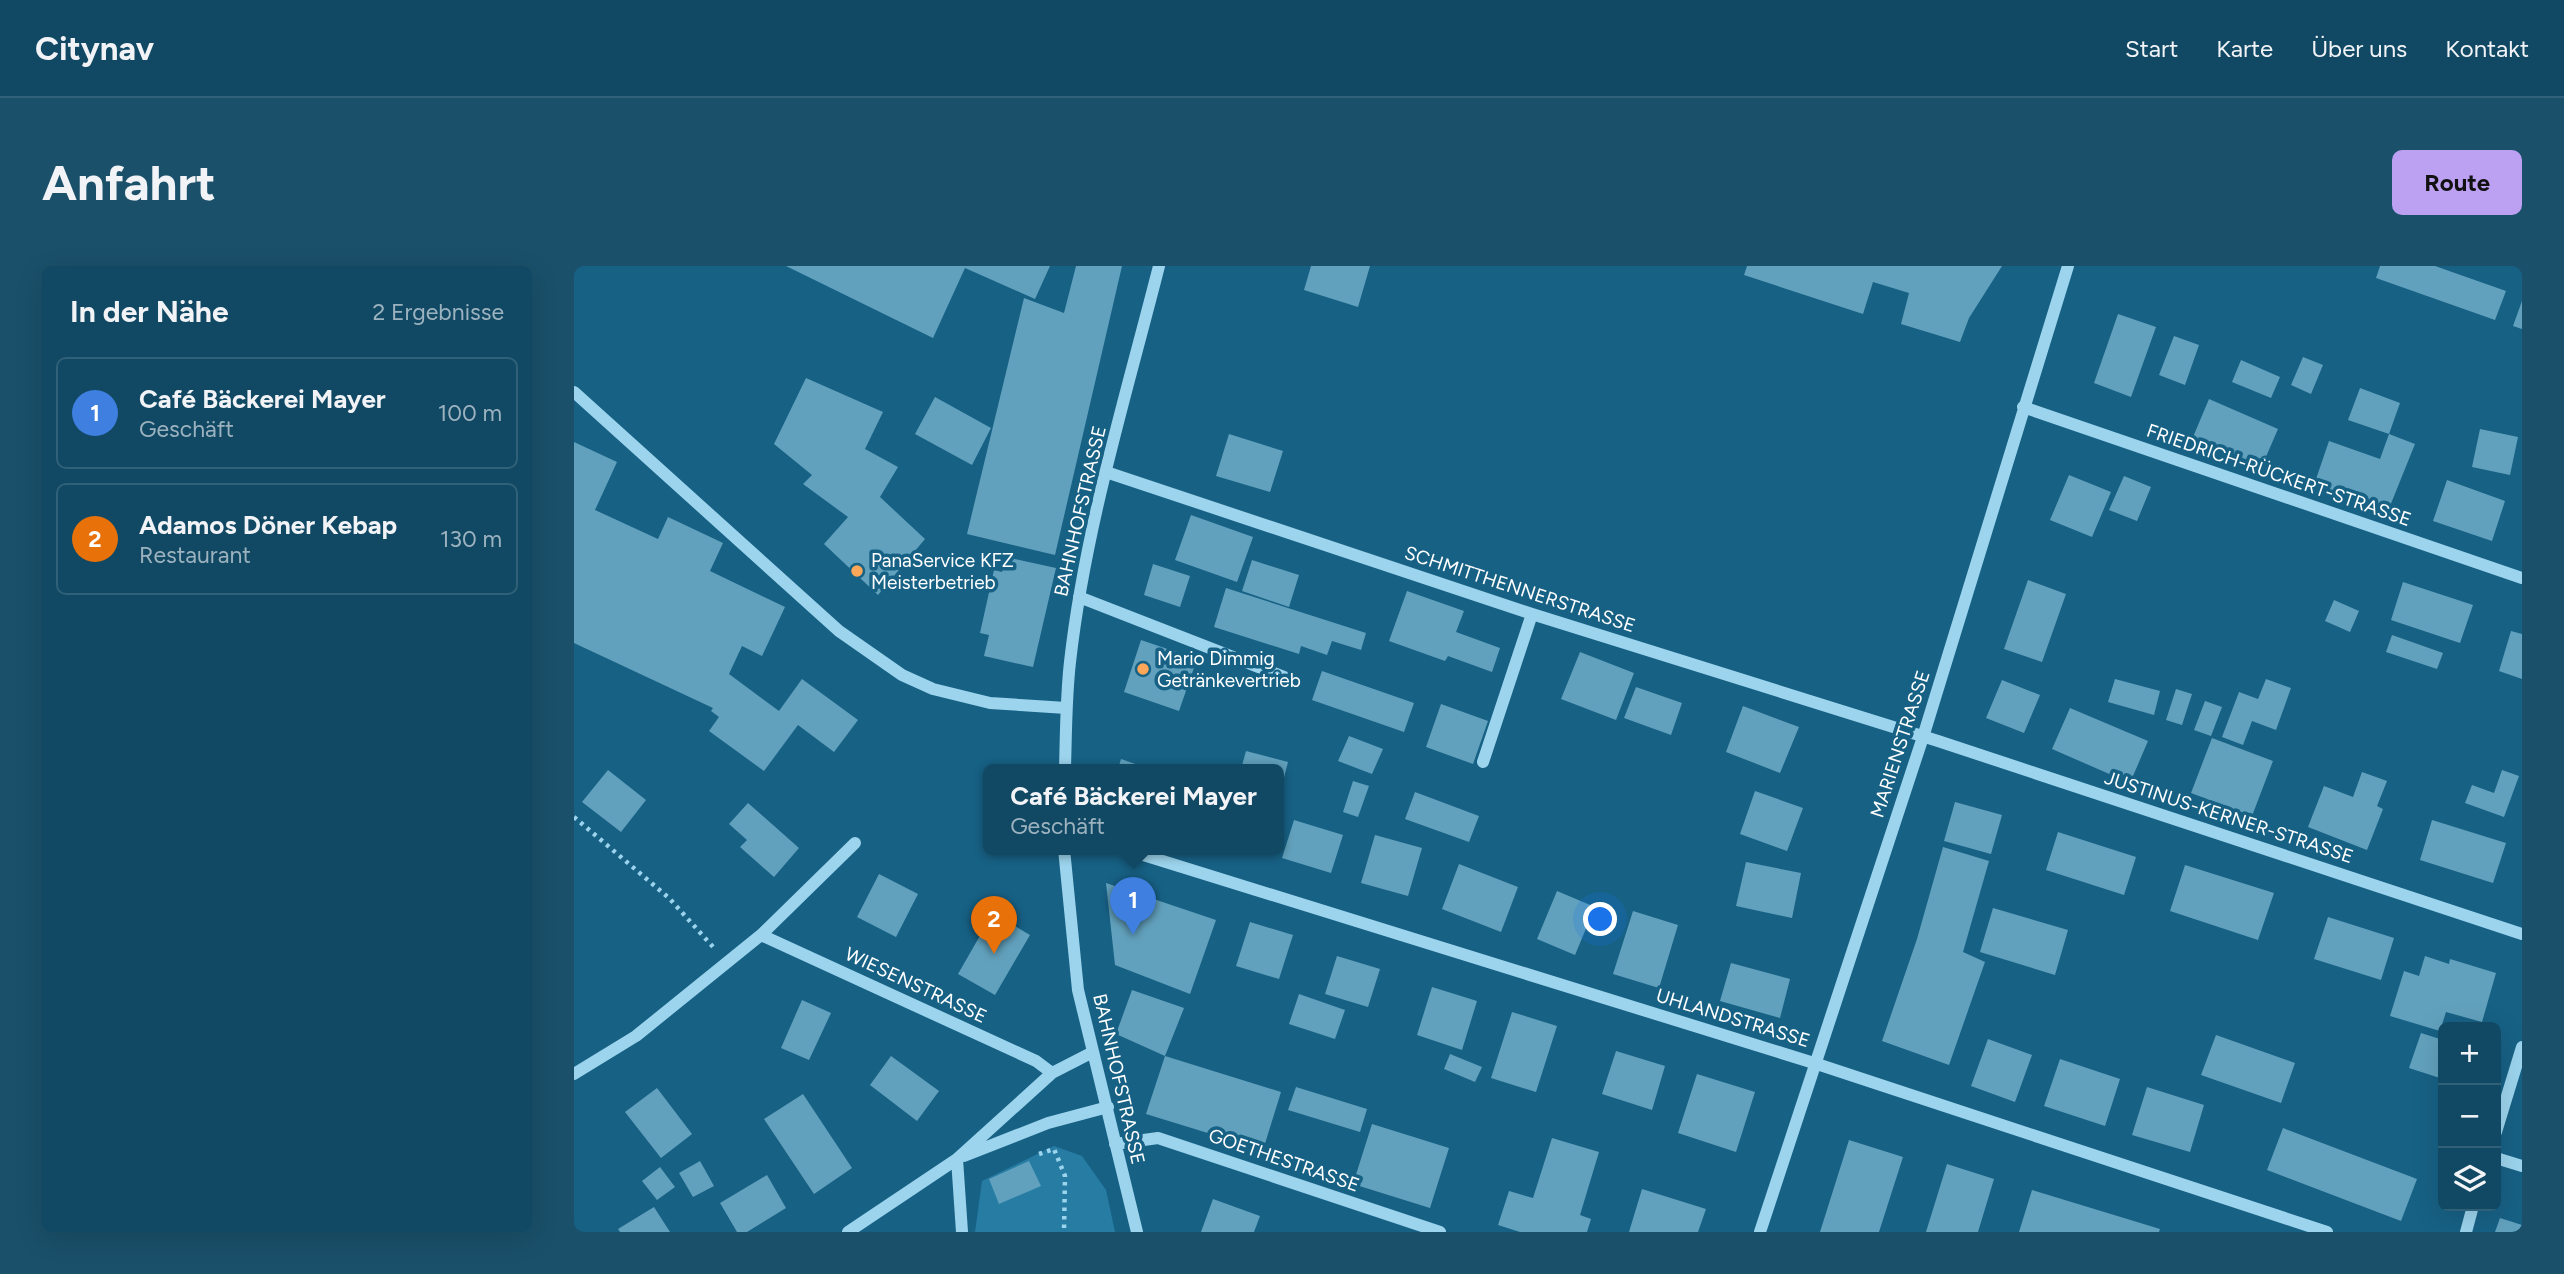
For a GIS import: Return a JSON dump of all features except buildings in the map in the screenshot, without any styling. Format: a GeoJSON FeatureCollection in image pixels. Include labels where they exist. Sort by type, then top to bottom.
{"type":"FeatureCollection","features":[{"type":"Feature","properties":{"kind":"street","name":"BAHNHOFSTRASSE"},"geometry":{"type":"LineString","coordinates":[[1065,764],[1066,708],[1079,597],[1158,266]]}},
{"type":"Feature","properties":{"kind":"street","name":"MARIENSTRASSE"},"geometry":{"type":"LineString","coordinates":[[1760,1232],[1923,737],[2068,266]]}},
{"type":"Feature","properties":{"kind":"street"},"geometry":{"type":"LineString","coordinates":[[574,392],[839,631],[902,676],[933,689],[990,703],[1066,708]]}},
{"type":"Feature","properties":{"kind":"street","name":"FRIEDRICH-RÜCKERT-STRASSE"},"geometry":{"type":"LineString","coordinates":[[2023,407],[2522,578]]}},
{"type":"Feature","properties":{"kind":"street","name":"SCHMITTHENNERSTRASSE"},"geometry":{"type":"LineString","coordinates":[[1107,472],[1532,614],[1923,737]]}},
{"type":"Feature","properties":{"kind":"street"},"geometry":{"type":"LineString","coordinates":[[1079,597],[1297,682]]}},
{"type":"Feature","properties":{"kind":"street"},"geometry":{"type":"LineString","coordinates":[[1483,762],[1532,614]]}},
{"type":"Feature","properties":{"kind":"street","name":"JUSTINUS-KERNER-STRASSE"},"geometry":{"type":"LineString","coordinates":[[1923,737],[2522,934]]}},
{"type":"Feature","properties":{"kind":"street"},"geometry":{"type":"LineString","coordinates":[[574,1074],[636,1036],[761,934],[855,843]]}},
{"type":"Feature","properties":{"kind":"street","name":"BAHNHOFSTRASSE"},"geometry":{"type":"LineString","coordinates":[[1065,855],[1078,990],[1136,1232]]}},
{"type":"Feature","properties":{"kind":"street","name":"UHLANDSTRASSE"},"geometry":{"type":"LineString","coordinates":[[1143,855],[1817,1064],[2327,1232]]}},
{"type":"Feature","properties":{"kind":"street","name":"WIESENSTRASSE"},"geometry":{"type":"LineString","coordinates":[[761,934],[1036,1061],[1052,1073]]}},
{"type":"Feature","properties":{"kind":"street"},"geometry":{"type":"LineString","coordinates":[[2501,1115],[2522,1046]]}},
{"type":"Feature","properties":{"kind":"street"},"geometry":{"type":"LineString","coordinates":[[848,1232],[957,1159],[1052,1073],[1093,1052]]}},
{"type":"Feature","properties":{"kind":"street"},"geometry":{"type":"LineString","coordinates":[[957,1159],[1048,1123],[1108,1107]]}},
{"type":"Feature","properties":{"kind":"street","name":"GOETHESTRASSE"},"geometry":{"type":"LineString","coordinates":[[1115,1144],[1158,1138],[1440,1232]]}},
{"type":"Feature","properties":{"kind":"street"},"geometry":{"type":"LineString","coordinates":[[957,1159],[962,1232]]}},
{"type":"Feature","properties":{"kind":"street"},"geometry":{"type":"LineString","coordinates":[[2501,1160],[2522,1166]]}},
{"type":"Feature","properties":{"kind":"street"},"geometry":{"type":"LineString","coordinates":[[2466,1232],[2472,1211]]}},
{"type":"Feature","properties":{"kind":"path"},"geometry":{"type":"LineString","coordinates":[[574,817],[669,898],[726,961]]}},
{"type":"Feature","properties":{"kind":"path"},"geometry":{"type":"LineString","coordinates":[[1027,1157],[1054,1149],[1065,1176],[1064,1232]]}},
{"type":"Feature","properties":{"kind":"shaded area"},"geometry":{"type":"Polygon","coordinates":[[[1054,1146],[1082,1156],[1106,1190],[1115,1232],[975,1232],[982,1181],[1054,1146]]]}},
{"type":"Feature","properties":{"kind":"place","name":"PanaService KFZ Meisterbetrieb"},"geometry":{"type":"Point","coordinates":[857,571]}},
{"type":"Feature","properties":{"kind":"place","name":"Mario Dimmig Getränkevertrieb"},"geometry":{"type":"Point","coordinates":[1143,669]}},
{"type":"Feature","properties":{"kind":"place","name":"Café Bäckerei Mayer"},"geometry":{"type":"Point","coordinates":[1133,935]}},
{"type":"Feature","properties":{"kind":"place","name":"Adamos Döner Kebap"},"geometry":{"type":"Point","coordinates":[994,954]}}]}
